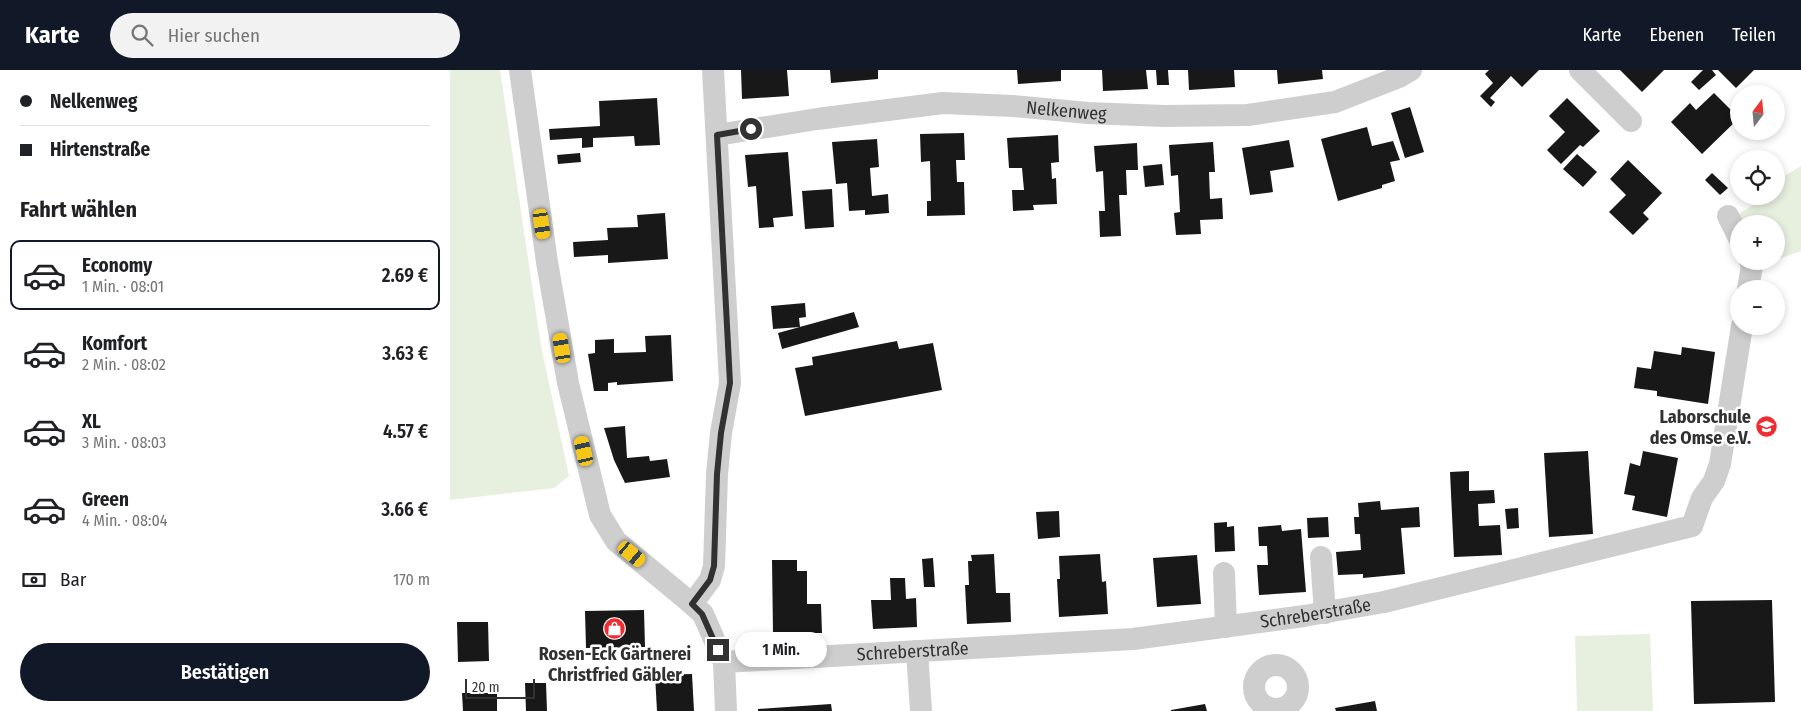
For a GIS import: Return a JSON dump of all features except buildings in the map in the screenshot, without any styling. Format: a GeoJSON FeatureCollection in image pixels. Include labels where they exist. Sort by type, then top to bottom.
{"type":"FeatureCollection","features":[{"type":"Feature","properties":{"kind":"street"},"geometry":{"type":"LineString","coordinates":[[520,70],[547,262],[568,383],[600,516],[616,541],[702,614],[724,662],[726,711]]}},
{"type":"Feature","properties":{"kind":"street"},"geometry":{"type":"LineString","coordinates":[[692,604],[710,580],[714,566],[717,474],[721,433],[730,383],[714,70]]}},
{"type":"Feature","properties":{"kind":"street","name":"Nelkenweg"},"geometry":{"type":"LineString","coordinates":[[717,135],[817,119],[943,103],[1013,106],[1088,113],[1164,116],[1248,116],[1334,102],[1399,77],[1411,70]]}},
{"type":"Feature","properties":{"kind":"street"},"geometry":{"type":"LineString","coordinates":[[1580,70],[1631,121]]}},
{"type":"Feature","properties":{"kind":"street"},"geometry":{"type":"LineString","coordinates":[[1728,216],[1730,220]]}},
{"type":"Feature","properties":{"kind":"street","name":"Schreberstraße"},"geometry":{"type":"LineString","coordinates":[[724,662],[1124,639],[1226,627],[1384,602],[1692,526],[1702,498],[1714,481],[1720,464],[1741,335]]}},
{"type":"Feature","properties":{"kind":"street"},"geometry":{"type":"LineString","coordinates":[[1321,557],[1325,612]]}},
{"type":"Feature","properties":{"kind":"street"},"geometry":{"type":"LineString","coordinates":[[1224,573],[1226,627]]}},
{"type":"Feature","properties":{"kind":"street"},"geometry":{"type":"LineString","coordinates":[[917,651],[922,711]]}},
{"type":"Feature","properties":{"kind":"green space"},"geometry":{"type":"Polygon","coordinates":[[[450,70],[500,70],[541,346],[569,476],[554,488],[450,500],[450,70]]]}},
{"type":"Feature","properties":{"kind":"green space"},"geometry":{"type":"Polygon","coordinates":[[[1801,166],[1801,251],[1785,257],[1785,215],[1736,215],[1753,205],[1785,205],[1785,176],[1801,166]]]}},
{"type":"Feature","properties":{"kind":"green space"},"geometry":{"type":"Polygon","coordinates":[[[1650,634],[1653,711],[1577,711],[1575,636],[1650,634]]]}},
{"type":"Feature","properties":{"kind":"place","name":"Laborschule des Omse e.V."},"geometry":{"type":"Point","coordinates":[1767,427]}},
{"type":"Feature","properties":{"kind":"place","name":"Rosen-Eck Gärtnerei Christfried Gäbler"},"geometry":{"type":"Point","coordinates":[615,629]}},
{"type":"Feature","properties":{"kind":"route"},"geometry":{"type":"LineString","coordinates":[[718,650],[702,614],[692,604],[710,580],[714,566],[717,474],[721,433],[730,383],[717,135],[751,129]]}}]}
